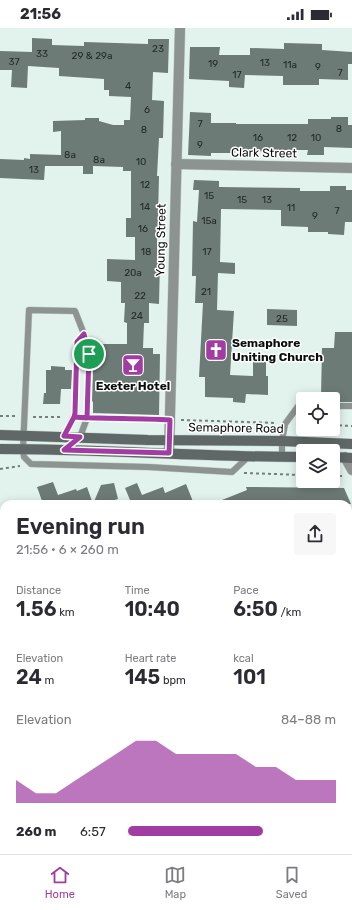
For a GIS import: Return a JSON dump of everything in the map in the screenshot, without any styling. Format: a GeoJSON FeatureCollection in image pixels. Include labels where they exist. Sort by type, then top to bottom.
{"type":"FeatureCollection","features":[{"type":"Feature","properties":{"kind":"main road","name":"Semaphore Road"},"geometry":{"type":"LineString","coordinates":[[0,435],[282,442],[350,446]]}},
{"type":"Feature","properties":{"kind":"main road"},"geometry":{"type":"LineString","coordinates":[[0,449],[169,453],[199,456],[296,457]]}},
{"type":"Feature","properties":{"kind":"street","name":"Young Street"},"geometry":{"type":"LineString","coordinates":[[169,453],[180,28]]}},
{"type":"Feature","properties":{"kind":"street","name":"Clark Street"},"geometry":{"type":"LineString","coordinates":[[176,164],[352,168]]}},
{"type":"Feature","properties":{"kind":"street"},"geometry":{"type":"LineString","coordinates":[[349,457],[352,470]]}},
{"type":"Feature","properties":{"kind":"lane"},"geometry":{"type":"LineString","coordinates":[[64,450],[80,437],[87,418],[89,354],[76,311],[29,310],[23,449],[24,457],[31,464],[148,467],[232,472],[248,457]]}},
{"type":"Feature","properties":{"kind":"lane"},"geometry":{"type":"LineString","coordinates":[[64,436],[75,413],[77,342],[84,334]]}},
{"type":"Feature","properties":{"kind":"lane"},"geometry":{"type":"LineString","coordinates":[[340,406],[352,406]]}},
{"type":"Feature","properties":{"kind":"lane"},"geometry":{"type":"LineString","coordinates":[[282,457],[282,442],[285,424],[296,409]]}},
{"type":"Feature","properties":{"kind":"path"},"geometry":{"type":"LineString","coordinates":[[0,416],[74,417]]}},
{"type":"Feature","properties":{"kind":"path"},"geometry":{"type":"LineString","coordinates":[[87,418],[149,418],[296,424]]}},
{"type":"Feature","properties":{"kind":"path"},"geometry":{"type":"LineString","coordinates":[[340,425],[352,426]]}},
{"type":"Feature","properties":{"kind":"path"},"geometry":{"type":"LineString","coordinates":[[0,469],[31,464]]}},
{"type":"Feature","properties":{"kind":"path"},"geometry":{"type":"LineString","coordinates":[[232,472],[296,475]]}},
{"type":"Feature","properties":{"kind":"building"},"geometry":{"type":"Polygon","coordinates":[[[32,38],[52,39],[52,45],[84,46],[84,42],[148,44],[148,39],[169,39],[168,73],[153,72],[152,100],[164,101],[163,138],[159,138],[157,176],[159,176],[159,238],[157,238],[157,261],[160,261],[159,304],[149,303],[149,323],[144,323],[143,348],[153,348],[153,354],[160,354],[159,415],[93,413],[93,371],[98,352],[102,353],[102,344],[127,344],[127,323],[124,322],[125,303],[121,303],[121,282],[107,281],[107,259],[135,260],[135,237],[126,237],[126,218],[131,218],[131,171],[123,171],[123,167],[93,166],[93,174],[83,174],[83,166],[45,166],[44,180],[0,178],[0,159],[30,159],[30,154],[61,155],[61,131],[53,132],[53,121],[99,118],[99,121],[113,125],[124,125],[124,120],[130,120],[131,97],[109,96],[109,90],[104,90],[104,79],[59,76],[59,68],[28,66],[27,88],[11,87],[12,70],[0,70],[0,51],[32,52],[32,38]]]}},
{"type":"Feature","properties":{"kind":"building"},"geometry":{"type":"Polygon","coordinates":[[[284,43],[322,44],[322,50],[352,52],[352,64],[348,64],[348,80],[319,79],[319,85],[283,85],[283,76],[245,75],[244,88],[229,87],[229,81],[189,79],[190,47],[220,47],[219,55],[250,55],[250,48],[284,49],[284,43]]]}},
{"type":"Feature","properties":{"kind":"building"},"geometry":{"type":"Polygon","coordinates":[[[190,112],[211,113],[211,123],[236,124],[308,124],[308,119],[348,117],[348,125],[352,125],[352,148],[324,147],[324,155],[307,155],[308,150],[278,150],[278,152],[235,150],[235,153],[211,153],[211,156],[188,155],[190,112]]]}},
{"type":"Feature","properties":{"kind":"building"},"geometry":{"type":"Polygon","coordinates":[[[194,180],[219,181],[219,187],[300,188],[300,191],[330,191],[330,186],[346,186],[346,190],[352,190],[352,222],[345,222],[344,235],[328,234],[328,232],[308,232],[308,227],[281,226],[281,210],[221,209],[220,262],[235,263],[235,274],[218,273],[217,310],[234,311],[230,375],[253,376],[253,358],[266,358],[268,395],[246,394],[245,403],[233,402],[233,398],[205,397],[205,377],[199,377],[203,303],[195,303],[196,276],[192,276],[193,221],[197,222],[199,190],[193,190],[194,180]]]}},
{"type":"Feature","properties":{"kind":"building"},"geometry":{"type":"Polygon","coordinates":[[[267,309],[297,310],[297,326],[267,325],[267,309]]]}},
{"type":"Feature","properties":{"kind":"building"},"geometry":{"type":"Polygon","coordinates":[[[335,332],[352,332],[352,402],[340,402],[340,392],[321,392],[322,348],[334,348],[335,332]]]}},
{"type":"Feature","properties":{"kind":"building"},"geometry":{"type":"Polygon","coordinates":[[[51,366],[65,367],[65,370],[72,370],[71,389],[61,389],[60,404],[43,404],[44,393],[46,393],[46,370],[51,370],[51,366]]]}},
{"type":"Feature","properties":{"kind":"building"},"geometry":{"type":"Polygon","coordinates":[[[53,482],[58,495],[87,487],[92,500],[42,500],[37,487],[53,482]]]}},
{"type":"Feature","properties":{"kind":"building"},"geometry":{"type":"Polygon","coordinates":[[[114,483],[118,499],[95,500],[101,485],[114,483]]]}},
{"type":"Feature","properties":{"kind":"building"},"geometry":{"type":"Polygon","coordinates":[[[137,483],[142,495],[163,487],[165,493],[186,484],[192,500],[130,500],[125,488],[137,483]]]}},
{"type":"Feature","properties":{"kind":"building"},"geometry":{"type":"Polygon","coordinates":[[[246,487],[344,488],[349,500],[222,500],[247,490],[246,487]]]}},
{"type":"Feature","properties":{"kind":"place","name":"Semaphore Uniting Church"},"geometry":{"type":"Point","coordinates":[216,350]}},
{"type":"Feature","properties":{"kind":"place","name":"Exeter Hotel"},"geometry":{"type":"Point","coordinates":[133,365]}},
{"type":"Feature","properties":{"kind":"route"},"geometry":{"type":"LineString","coordinates":[[89,354],[84,334],[77,342],[74,417],[87,418],[149,418],[170,420],[169,453],[64,450],[80,437],[64,436],[74,417],[87,418],[89,354]]}}]}
